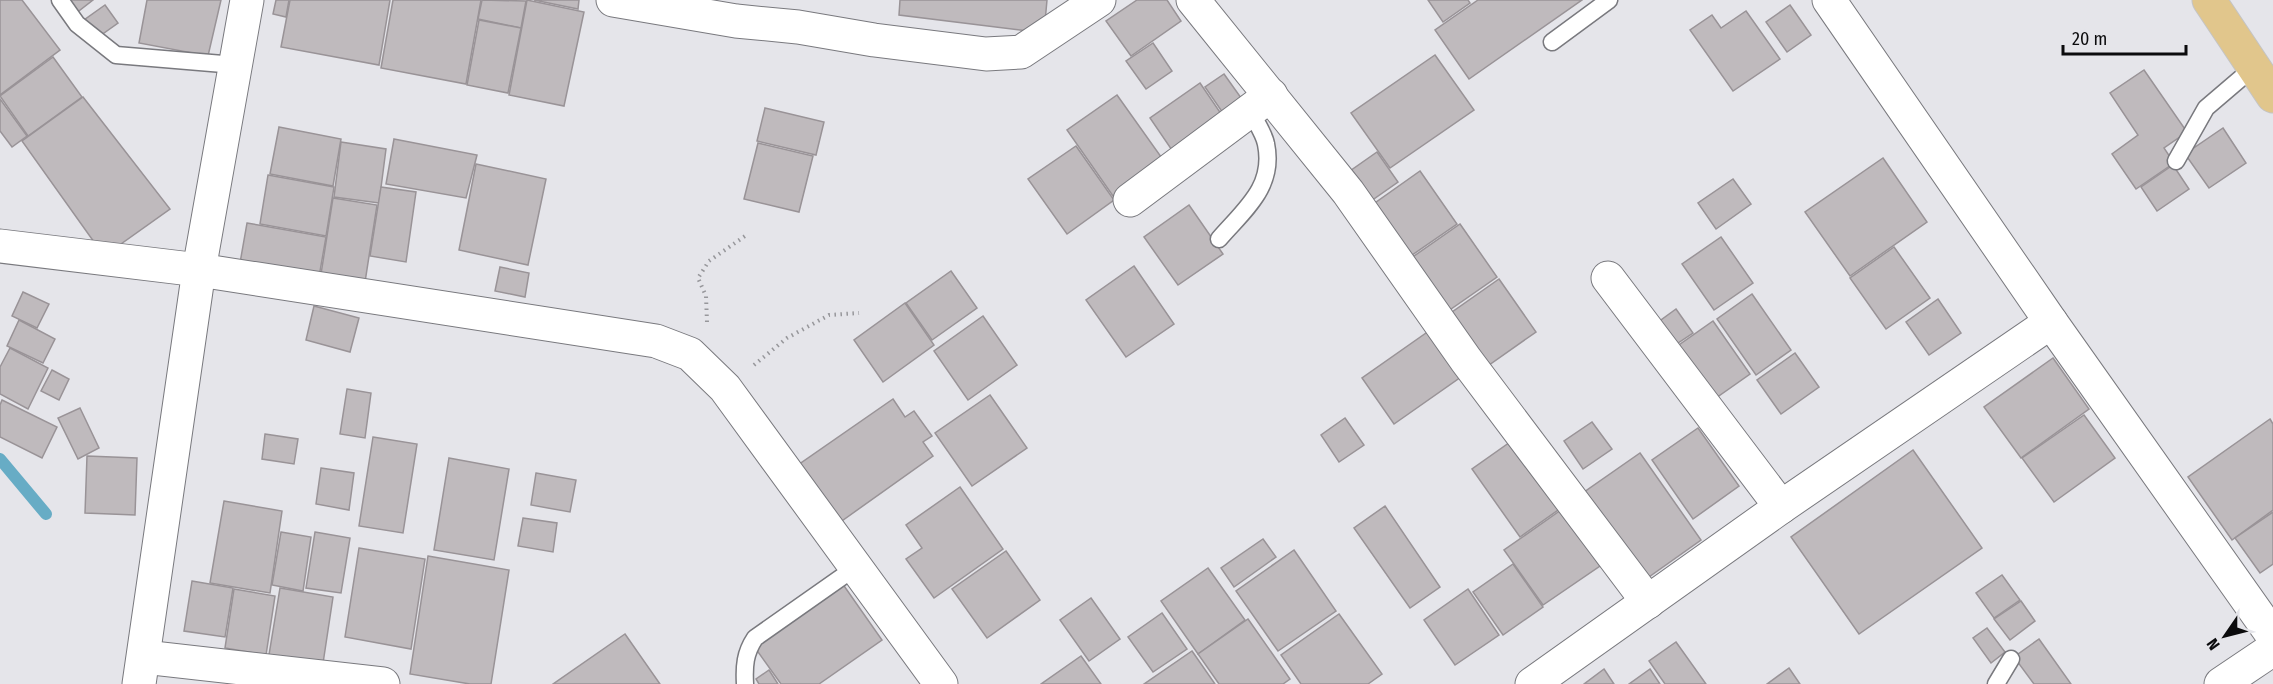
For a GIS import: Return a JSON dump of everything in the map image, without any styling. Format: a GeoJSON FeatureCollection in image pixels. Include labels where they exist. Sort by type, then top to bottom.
{"type":"FeatureCollection","features":[{"type":"Feature","properties":{"kind":"main road"},"geometry":{"type":"LineString","coordinates":[[2209,0],[2273,96]]}},
{"type":"Feature","properties":{"kind":"street"},"geometry":{"type":"LineString","coordinates":[[247,0],[199,270],[141,670],[383,684]]}},
{"type":"Feature","properties":{"kind":"street"},"geometry":{"type":"LineString","coordinates":[[612,0],[736,21],[798,27],[874,40],[986,54],[1021,52],[1100,0]]}},
{"type":"Feature","properties":{"kind":"street"},"geometry":{"type":"LineString","coordinates":[[1193,0],[1260,103],[1348,192],[1466,360],[1648,602]]}},
{"type":"Feature","properties":{"kind":"street"},"geometry":{"type":"LineString","coordinates":[[1829,0],[2051,322],[2273,636]]}},
{"type":"Feature","properties":{"kind":"street"},"geometry":{"type":"LineString","coordinates":[[1130,200],[1260,103]]}},
{"type":"Feature","properties":{"kind":"street"},"geometry":{"type":"LineString","coordinates":[[0,246],[199,270],[656,341],[690,354],[725,388],[856,567],[935,682]]}},
{"type":"Feature","properties":{"kind":"street"},"geometry":{"type":"LineString","coordinates":[[1608,278],[1782,507]]}},
{"type":"Feature","properties":{"kind":"street"},"geometry":{"type":"LineString","coordinates":[[1532,684],[1782,507],[2051,322]]}},
{"type":"Feature","properties":{"kind":"street"},"geometry":{"type":"LineString","coordinates":[[2221,684],[2273,649]]}},
{"type":"Feature","properties":{"kind":"lane"},"geometry":{"type":"LineString","coordinates":[[60,0],[77,24],[116,55],[235,65]]}},
{"type":"Feature","properties":{"kind":"lane"},"geometry":{"type":"LineString","coordinates":[[1552,42],[1609,0]]}},
{"type":"Feature","properties":{"kind":"lane"},"geometry":{"type":"LineString","coordinates":[[2176,160],[2206,108],[2254,67]]}},
{"type":"Feature","properties":{"kind":"lane"},"geometry":{"type":"LineString","coordinates":[[1219,239],[1259,194],[1268,167],[1260,103]]}},
{"type":"Feature","properties":{"kind":"lane"},"geometry":{"type":"LineString","coordinates":[[745,684],[744,666],[747,650],[755,638],[856,567]]}},
{"type":"Feature","properties":{"kind":"lane"},"geometry":{"type":"LineString","coordinates":[[1996,684],[2011,659]]}},
{"type":"Feature","properties":{"kind":"path"},"geometry":{"type":"LineString","coordinates":[[690,354],[707,325],[706,296],[698,278],[709,261],[748,234]]}},
{"type":"Feature","properties":{"kind":"path"},"geometry":{"type":"LineString","coordinates":[[725,388],[787,338],[829,315],[859,313]]}},
{"type":"Feature","properties":{"kind":"building"},"geometry":{"type":"Polygon","coordinates":[[[0,0],[22,0],[60,50],[0,95],[0,0]]]}},
{"type":"Feature","properties":{"kind":"building"},"geometry":{"type":"Polygon","coordinates":[[[65,0],[93,0],[75,14],[65,0]]]}},
{"type":"Feature","properties":{"kind":"building"},"geometry":{"type":"Polygon","coordinates":[[[147,0],[221,0],[208,56],[139,43],[147,0]]]}},
{"type":"Feature","properties":{"kind":"building"},"geometry":{"type":"Polygon","coordinates":[[[276,0],[289,0],[286,17],[273,14],[276,0]]]}},
{"type":"Feature","properties":{"kind":"building"},"geometry":{"type":"Polygon","coordinates":[[[290,0],[390,0],[379,65],[281,47],[290,0]]]}},
{"type":"Feature","properties":{"kind":"building"},"geometry":{"type":"Polygon","coordinates":[[[393,0],[481,0],[466,84],[381,68],[393,0]]]}},
{"type":"Feature","properties":{"kind":"building"},"geometry":{"type":"Polygon","coordinates":[[[482,0],[526,1],[521,28],[478,19],[482,0]]]}},
{"type":"Feature","properties":{"kind":"building"},"geometry":{"type":"Polygon","coordinates":[[[527,0],[584,12],[564,106],[509,95],[527,0]]]}},
{"type":"Feature","properties":{"kind":"building"},"geometry":{"type":"Polygon","coordinates":[[[534,0],[579,0],[578,9],[534,0]]]}},
{"type":"Feature","properties":{"kind":"building"},"geometry":{"type":"Polygon","coordinates":[[[900,0],[1047,0],[1044,33],[899,15],[900,0]]]}},
{"type":"Feature","properties":{"kind":"building"},"geometry":{"type":"Polygon","coordinates":[[[1137,0],[1167,0],[1181,21],[1131,56],[1106,21],[1137,0]]]}},
{"type":"Feature","properties":{"kind":"building"},"geometry":{"type":"Polygon","coordinates":[[[1428,0],[1468,0],[1470,3],[1443,22],[1428,0]]]}},
{"type":"Feature","properties":{"kind":"building"},"geometry":{"type":"Polygon","coordinates":[[[1478,0],[1582,0],[1469,79],[1435,30],[1478,0]]]}},
{"type":"Feature","properties":{"kind":"building"},"geometry":{"type":"Polygon","coordinates":[[[105,5],[118,23],[97,38],[84,20],[105,5]]]}},
{"type":"Feature","properties":{"kind":"building"},"geometry":{"type":"Polygon","coordinates":[[[1790,5],[1811,35],[1787,52],[1766,22],[1790,5]]]}},
{"type":"Feature","properties":{"kind":"building"},"geometry":{"type":"Polygon","coordinates":[[[1746,11],[1780,59],[1733,91],[1690,30],[1712,15],[1721,28],[1746,11]]]}},
{"type":"Feature","properties":{"kind":"building"},"geometry":{"type":"Polygon","coordinates":[[[479,20],[521,28],[508,93],[467,85],[479,20]]]}},
{"type":"Feature","properties":{"kind":"building"},"geometry":{"type":"Polygon","coordinates":[[[1153,43],[1172,71],[1146,89],[1126,61],[1153,43]]]}},
{"type":"Feature","properties":{"kind":"building"},"geometry":{"type":"Polygon","coordinates":[[[1435,55],[1474,110],[1390,168],[1351,113],[1435,55]]]}},
{"type":"Feature","properties":{"kind":"building"},"geometry":{"type":"Polygon","coordinates":[[[53,57],[82,97],[28,136],[0,96],[53,57]]]}},
{"type":"Feature","properties":{"kind":"building"},"geometry":{"type":"Polygon","coordinates":[[[2144,70],[2187,132],[2164,148],[2174,163],[2136,189],[2112,154],[2138,135],[2110,93],[2144,70]]]}},
{"type":"Feature","properties":{"kind":"building"},"geometry":{"type":"Polygon","coordinates":[[[1224,74],[1244,102],[1225,116],[1205,87],[1224,74]]]}},
{"type":"Feature","properties":{"kind":"building"},"geometry":{"type":"Polygon","coordinates":[[[1200,83],[1228,124],[1178,159],[1150,118],[1200,83]]]}},
{"type":"Feature","properties":{"kind":"building"},"geometry":{"type":"Polygon","coordinates":[[[1117,95],[1164,161],[1113,196],[1067,130],[1117,95]]]}},
{"type":"Feature","properties":{"kind":"building"},"geometry":{"type":"Polygon","coordinates":[[[83,97],[170,209],[104,256],[22,141],[83,97]]]}},
{"type":"Feature","properties":{"kind":"building"},"geometry":{"type":"Polygon","coordinates":[[[0,99],[27,136],[12,147],[0,131],[0,99]]]}},
{"type":"Feature","properties":{"kind":"building"},"geometry":{"type":"Polygon","coordinates":[[[765,108],[824,122],[816,155],[757,141],[765,108]]]}},
{"type":"Feature","properties":{"kind":"building"},"geometry":{"type":"Polygon","coordinates":[[[279,127],[341,139],[333,186],[270,174],[279,127]]]}},
{"type":"Feature","properties":{"kind":"building"},"geometry":{"type":"Polygon","coordinates":[[[2223,128],[2246,163],[2209,188],[2185,154],[2223,128]]]}},
{"type":"Feature","properties":{"kind":"building"},"geometry":{"type":"Polygon","coordinates":[[[394,139],[477,155],[466,198],[386,184],[394,139]]]}},
{"type":"Feature","properties":{"kind":"building"},"geometry":{"type":"Polygon","coordinates":[[[341,142],[386,149],[379,203],[334,197],[341,142]]]}},
{"type":"Feature","properties":{"kind":"building"},"geometry":{"type":"Polygon","coordinates":[[[758,143],[813,156],[799,212],[744,199],[758,143]]]}},
{"type":"Feature","properties":{"kind":"building"},"geometry":{"type":"Polygon","coordinates":[[[1076,146],[1114,200],[1067,234],[1028,179],[1076,146]]]}},
{"type":"Feature","properties":{"kind":"building"},"geometry":{"type":"Polygon","coordinates":[[[1377,152],[1398,182],[1361,208],[1340,178],[1377,152]]]}},
{"type":"Feature","properties":{"kind":"building"},"geometry":{"type":"Polygon","coordinates":[[[1883,158],[1927,222],[1850,276],[1805,212],[1883,158]]]}},
{"type":"Feature","properties":{"kind":"building"},"geometry":{"type":"Polygon","coordinates":[[[476,164],[546,179],[528,265],[459,250],[476,164]]]}},
{"type":"Feature","properties":{"kind":"building"},"geometry":{"type":"Polygon","coordinates":[[[2173,165],[2189,189],[2157,211],[2141,187],[2173,165]]]}},
{"type":"Feature","properties":{"kind":"building"},"geometry":{"type":"Polygon","coordinates":[[[1420,171],[1457,224],[1402,262],[1365,210],[1420,171]]]}},
{"type":"Feature","properties":{"kind":"building"},"geometry":{"type":"Polygon","coordinates":[[[268,175],[334,187],[326,236],[260,224],[268,175]]]}},
{"type":"Feature","properties":{"kind":"building"},"geometry":{"type":"Polygon","coordinates":[[[1733,179],[1751,204],[1716,229],[1698,203],[1733,179]]]}},
{"type":"Feature","properties":{"kind":"building"},"geometry":{"type":"Polygon","coordinates":[[[381,187],[416,192],[406,262],[370,256],[381,187]]]}},
{"type":"Feature","properties":{"kind":"building"},"geometry":{"type":"Polygon","coordinates":[[[333,198],[377,205],[365,282],[321,274],[333,198]]]}},
{"type":"Feature","properties":{"kind":"building"},"geometry":{"type":"Polygon","coordinates":[[[1189,205],[1223,254],[1178,285],[1144,237],[1189,205]]]}},
{"type":"Feature","properties":{"kind":"building"},"geometry":{"type":"Polygon","coordinates":[[[247,223],[326,237],[319,277],[240,263],[247,223]]]}},
{"type":"Feature","properties":{"kind":"building"},"geometry":{"type":"Polygon","coordinates":[[[1460,224],[1497,277],[1441,316],[1404,263],[1460,224]]]}},
{"type":"Feature","properties":{"kind":"building"},"geometry":{"type":"Polygon","coordinates":[[[1721,237],[1753,283],[1714,310],[1682,264],[1721,237]]]}},
{"type":"Feature","properties":{"kind":"building"},"geometry":{"type":"Polygon","coordinates":[[[1894,247],[1930,298],[1886,329],[1850,278],[1894,247]]]}},
{"type":"Feature","properties":{"kind":"building"},"geometry":{"type":"Polygon","coordinates":[[[1134,266],[1174,324],[1126,357],[1086,300],[1134,266]]]}},
{"type":"Feature","properties":{"kind":"building"},"geometry":{"type":"Polygon","coordinates":[[[500,267],[529,273],[525,297],[495,291],[500,267]]]}},
{"type":"Feature","properties":{"kind":"building"},"geometry":{"type":"Polygon","coordinates":[[[951,271],[977,308],[932,340],[906,303],[951,271]]]}},
{"type":"Feature","properties":{"kind":"building"},"geometry":{"type":"Polygon","coordinates":[[[1499,279],[1536,332],[1482,370],[1445,317],[1499,279]]]}},
{"type":"Feature","properties":{"kind":"building"},"geometry":{"type":"Polygon","coordinates":[[[23,292],[49,304],[37,328],[12,316],[23,292]]]}},
{"type":"Feature","properties":{"kind":"building"},"geometry":{"type":"Polygon","coordinates":[[[1752,294],[1791,350],[1756,375],[1717,319],[1752,294]]]}},
{"type":"Feature","properties":{"kind":"building"},"geometry":{"type":"Polygon","coordinates":[[[1938,299],[1961,333],[1929,355],[1906,322],[1938,299]]]}},
{"type":"Feature","properties":{"kind":"building"},"geometry":{"type":"Polygon","coordinates":[[[905,303],[934,345],[883,382],[854,340],[905,303]]]}},
{"type":"Feature","properties":{"kind":"building"},"geometry":{"type":"Polygon","coordinates":[[[314,306],[359,318],[350,352],[306,340],[314,306]]]}},
{"type":"Feature","properties":{"kind":"building"},"geometry":{"type":"Polygon","coordinates":[[[1676,309],[1693,333],[1666,351],[1650,328],[1676,309]]]}},
{"type":"Feature","properties":{"kind":"building"},"geometry":{"type":"Polygon","coordinates":[[[983,316],[1017,365],[968,400],[934,351],[983,316]]]}},
{"type":"Feature","properties":{"kind":"building"},"geometry":{"type":"Polygon","coordinates":[[[19,320],[55,339],[43,363],[7,346],[19,320]]]}},
{"type":"Feature","properties":{"kind":"building"},"geometry":{"type":"Polygon","coordinates":[[[1713,321],[1750,374],[1706,405],[1669,352],[1713,321]]]}},
{"type":"Feature","properties":{"kind":"building"},"geometry":{"type":"Polygon","coordinates":[[[1436,326],[1468,372],[1394,424],[1362,378],[1436,326]]]}},
{"type":"Feature","properties":{"kind":"building"},"geometry":{"type":"Polygon","coordinates":[[[10,348],[48,368],[28,409],[0,394],[0,367],[10,348]]]}},
{"type":"Feature","properties":{"kind":"building"},"geometry":{"type":"Polygon","coordinates":[[[1795,353],[1819,387],[1781,414],[1757,380],[1795,353]]]}},
{"type":"Feature","properties":{"kind":"building"},"geometry":{"type":"Polygon","coordinates":[[[2053,358],[2089,409],[2021,458],[1984,407],[2053,358]]]}},
{"type":"Feature","properties":{"kind":"building"},"geometry":{"type":"Polygon","coordinates":[[[52,370],[69,379],[59,400],[41,391],[52,370]]]}},
{"type":"Feature","properties":{"kind":"building"},"geometry":{"type":"Polygon","coordinates":[[[347,389],[371,393],[365,438],[340,434],[347,389]]]}},
{"type":"Feature","properties":{"kind":"building"},"geometry":{"type":"Polygon","coordinates":[[[990,395],[1027,448],[972,486],[935,433],[990,395]]]}},
{"type":"Feature","properties":{"kind":"building"},"geometry":{"type":"Polygon","coordinates":[[[893,399],[905,417],[914,411],[932,436],[923,442],[933,456],[839,523],[798,465],[893,399]]]}},
{"type":"Feature","properties":{"kind":"building"},"geometry":{"type":"Polygon","coordinates":[[[2,400],[57,427],[42,458],[0,437],[2,400]]]}},
{"type":"Feature","properties":{"kind":"building"},"geometry":{"type":"Polygon","coordinates":[[[80,408],[99,448],[78,459],[58,418],[80,408]]]}},
{"type":"Feature","properties":{"kind":"building"},"geometry":{"type":"Polygon","coordinates":[[[2084,415],[2115,458],[2054,502],[2022,458],[2084,415]]]}},
{"type":"Feature","properties":{"kind":"building"},"geometry":{"type":"Polygon","coordinates":[[[1345,418],[1364,445],[1339,462],[1321,435],[1345,418]]]}},
{"type":"Feature","properties":{"kind":"building"},"geometry":{"type":"Polygon","coordinates":[[[2270,419],[2273,424],[2273,510],[2232,540],[2188,477],[2270,419]]]}},
{"type":"Feature","properties":{"kind":"building"},"geometry":{"type":"Polygon","coordinates":[[[1592,422],[1612,449],[1583,469],[1564,441],[1592,422]]]}},
{"type":"Feature","properties":{"kind":"building"},"geometry":{"type":"Polygon","coordinates":[[[1698,428],[1739,486],[1693,519],[1652,460],[1698,428]]]}},
{"type":"Feature","properties":{"kind":"building"},"geometry":{"type":"Polygon","coordinates":[[[265,434],[298,439],[294,464],[262,459],[265,434]]]}},
{"type":"Feature","properties":{"kind":"building"},"geometry":{"type":"Polygon","coordinates":[[[373,437],[417,444],[403,533],[359,526],[373,437]]]}},
{"type":"Feature","properties":{"kind":"building"},"geometry":{"type":"Polygon","coordinates":[[[1513,440],[1561,508],[1520,537],[1472,469],[1513,440]]]}},
{"type":"Feature","properties":{"kind":"building"},"geometry":{"type":"Polygon","coordinates":[[[1913,450],[1982,548],[1859,634],[1791,537],[1913,450]]]}},
{"type":"Feature","properties":{"kind":"building"},"geometry":{"type":"Polygon","coordinates":[[[1640,453],[1701,540],[1639,584],[1577,497],[1640,453]]]}},
{"type":"Feature","properties":{"kind":"building"},"geometry":{"type":"Polygon","coordinates":[[[87,456],[137,458],[135,515],[85,513],[87,456]]]}},
{"type":"Feature","properties":{"kind":"building"},"geometry":{"type":"Polygon","coordinates":[[[449,458],[509,469],[494,560],[434,550],[449,458]]]}},
{"type":"Feature","properties":{"kind":"building"},"geometry":{"type":"Polygon","coordinates":[[[321,468],[354,473],[349,510],[316,504],[321,468]]]}},
{"type":"Feature","properties":{"kind":"building"},"geometry":{"type":"Polygon","coordinates":[[[536,473],[576,480],[570,512],[531,505],[536,473]]]}},
{"type":"Feature","properties":{"kind":"building"},"geometry":{"type":"Polygon","coordinates":[[[960,487],[1003,549],[934,598],[906,559],[922,548],[906,525],[960,487]]]}},
{"type":"Feature","properties":{"kind":"building"},"geometry":{"type":"Polygon","coordinates":[[[224,501],[282,511],[270,593],[210,583],[224,501]]]}},
{"type":"Feature","properties":{"kind":"building"},"geometry":{"type":"Polygon","coordinates":[[[1385,506],[1440,587],[1410,608],[1354,528],[1385,506]]]}},
{"type":"Feature","properties":{"kind":"building"},"geometry":{"type":"Polygon","coordinates":[[[1561,510],[1600,566],[1543,605],[1504,550],[1561,510]]]}},
{"type":"Feature","properties":{"kind":"building"},"geometry":{"type":"Polygon","coordinates":[[[2273,512],[2273,564],[2260,573],[2235,538],[2273,512]]]}},
{"type":"Feature","properties":{"kind":"building"},"geometry":{"type":"Polygon","coordinates":[[[523,518],[557,523],[553,552],[518,546],[523,518]]]}},
{"type":"Feature","properties":{"kind":"building"},"geometry":{"type":"Polygon","coordinates":[[[281,532],[311,537],[303,591],[272,585],[281,532]]]}},
{"type":"Feature","properties":{"kind":"building"},"geometry":{"type":"Polygon","coordinates":[[[315,532],[350,538],[341,593],[306,588],[315,532]]]}},
{"type":"Feature","properties":{"kind":"building"},"geometry":{"type":"Polygon","coordinates":[[[1263,539],[1276,557],[1234,587],[1221,568],[1263,539]]]}},
{"type":"Feature","properties":{"kind":"building"},"geometry":{"type":"Polygon","coordinates":[[[359,548],[425,559],[411,649],[345,637],[359,548]]]}},
{"type":"Feature","properties":{"kind":"building"},"geometry":{"type":"Polygon","coordinates":[[[1294,550],[1336,611],[1278,651],[1236,591],[1294,550]]]}},
{"type":"Feature","properties":{"kind":"building"},"geometry":{"type":"Polygon","coordinates":[[[1006,551],[1040,600],[987,638],[952,589],[1006,551]]]}},
{"type":"Feature","properties":{"kind":"building"},"geometry":{"type":"Polygon","coordinates":[[[428,556],[509,570],[491,684],[470,684],[410,674],[428,556]]]}},
{"type":"Feature","properties":{"kind":"building"},"geometry":{"type":"Polygon","coordinates":[[[1513,564],[1543,607],[1503,635],[1473,592],[1513,564]]]}},
{"type":"Feature","properties":{"kind":"building"},"geometry":{"type":"Polygon","coordinates":[[[1208,568],[1245,620],[1198,654],[1161,601],[1208,568]]]}},
{"type":"Feature","properties":{"kind":"building"},"geometry":{"type":"Polygon","coordinates":[[[2002,575],[2020,600],[1994,618],[1976,593],[2002,575]]]}},
{"type":"Feature","properties":{"kind":"building"},"geometry":{"type":"Polygon","coordinates":[[[192,581],[233,588],[225,637],[184,631],[192,581]]]}},
{"type":"Feature","properties":{"kind":"building"},"geometry":{"type":"Polygon","coordinates":[[[842,583],[882,640],[819,684],[781,684],[753,645],[842,583]]]}},
{"type":"Feature","properties":{"kind":"building"},"geometry":{"type":"Polygon","coordinates":[[[280,588],[333,597],[322,670],[268,661],[280,588]]]}},
{"type":"Feature","properties":{"kind":"building"},"geometry":{"type":"Polygon","coordinates":[[[234,589],[275,596],[266,655],[225,648],[234,589]]]}},
{"type":"Feature","properties":{"kind":"building"},"geometry":{"type":"Polygon","coordinates":[[[1468,589],[1499,635],[1455,665],[1424,620],[1468,589]]]}},
{"type":"Feature","properties":{"kind":"building"},"geometry":{"type":"Polygon","coordinates":[[[1091,598],[1120,639],[1089,661],[1060,620],[1091,598]]]}},
{"type":"Feature","properties":{"kind":"building"},"geometry":{"type":"Polygon","coordinates":[[[2021,601],[2035,621],[2010,640],[1994,619],[2021,601]]]}},
{"type":"Feature","properties":{"kind":"building"},"geometry":{"type":"Polygon","coordinates":[[[1162,613],[1187,649],[1153,672],[1128,637],[1162,613]]]}},
{"type":"Feature","properties":{"kind":"building"},"geometry":{"type":"Polygon","coordinates":[[[1339,614],[1382,674],[1368,684],[1301,684],[1281,655],[1339,614]]]}},
{"type":"Feature","properties":{"kind":"building"},"geometry":{"type":"Polygon","coordinates":[[[1248,619],[1290,679],[1283,684],[1219,684],[1198,654],[1248,619]]]}},
{"type":"Feature","properties":{"kind":"building"},"geometry":{"type":"Polygon","coordinates":[[[1987,628],[2005,652],[1991,663],[1973,638],[1987,628]]]}},
{"type":"Feature","properties":{"kind":"building"},"geometry":{"type":"Polygon","coordinates":[[[625,634],[660,684],[553,684],[625,634]]]}},
{"type":"Feature","properties":{"kind":"building"},"geometry":{"type":"Polygon","coordinates":[[[2039,639],[2071,684],[2034,684],[2014,657],[2039,639]]]}},
{"type":"Feature","properties":{"kind":"building"},"geometry":{"type":"Polygon","coordinates":[[[1676,642],[1706,684],[1665,684],[1649,661],[1676,642]]]}},
{"type":"Feature","properties":{"kind":"building"},"geometry":{"type":"Polygon","coordinates":[[[1192,651],[1215,684],[1144,684],[1192,651]]]}},
{"type":"Feature","properties":{"kind":"building"},"geometry":{"type":"Polygon","coordinates":[[[1081,656],[1101,684],[1041,684],[1081,656]]]}},
{"type":"Feature","properties":{"kind":"building"},"geometry":{"type":"Polygon","coordinates":[[[1789,668],[1800,684],[1767,684],[1789,668]]]}},
{"type":"Feature","properties":{"kind":"building"},"geometry":{"type":"Polygon","coordinates":[[[1604,669],[1614,684],[1584,684],[1604,669]]]}},
{"type":"Feature","properties":{"kind":"building"},"geometry":{"type":"Polygon","coordinates":[[[1650,669],[1660,684],[1629,684],[1650,669]]]}},
{"type":"Feature","properties":{"kind":"building"},"geometry":{"type":"Polygon","coordinates":[[[769,670],[778,684],[759,684],[756,679],[769,670]]]}},
{"type":"Feature","properties":{"kind":"waterway"},"geometry":{"type":"LineString","coordinates":[[0,459],[46,514]]}}]}
